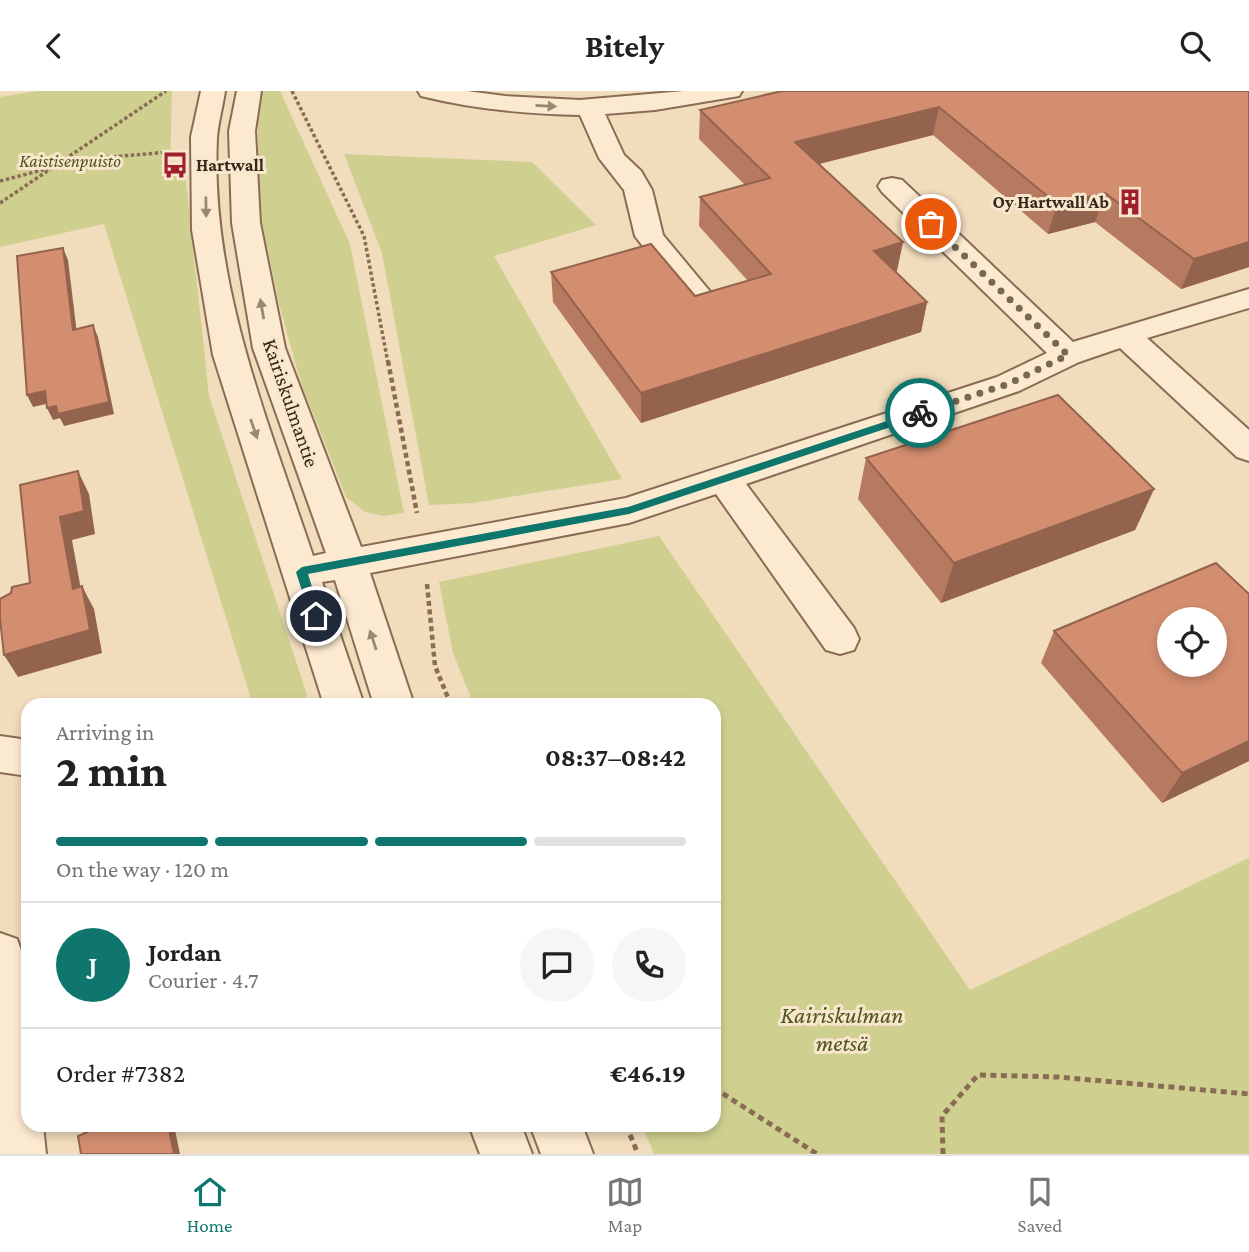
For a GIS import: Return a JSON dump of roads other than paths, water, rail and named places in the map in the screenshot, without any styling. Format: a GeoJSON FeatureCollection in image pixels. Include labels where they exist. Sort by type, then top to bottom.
{"type":"FeatureCollection","features":[{"type":"Feature","properties":{"kind":"street","name":"Kairiskulmantie"},"geometry":{"type":"LineString","coordinates":[[213,91],[205,137],[206,230],[229,355],[342,698]]}},
{"type":"Feature","properties":{"kind":"street","name":"Kairiskulmantie"},"geometry":{"type":"LineString","coordinates":[[249,91],[242,131],[246,223],[269,348],[348,562],[392,698]]}},
{"type":"Feature","properties":{"kind":"street"},"geometry":{"type":"LineString","coordinates":[[430,91],[462,98],[615,108],[668,103],[730,91]]}},
{"type":"Feature","properties":{"kind":"street"},"geometry":{"type":"LineString","coordinates":[[589,107],[612,158],[638,190],[649,236],[706,307]]}},
{"type":"Feature","properties":{"kind":"street"},"geometry":{"type":"LineString","coordinates":[[892,187],[1068,355],[1062,357]]}},
{"type":"Feature","properties":{"kind":"street"},"geometry":{"type":"LineString","coordinates":[[302,572],[629,510],[1008,384],[1062,357],[1125,335],[1249,297]]}},
{"type":"Feature","properties":{"kind":"street"},"geometry":{"type":"LineString","coordinates":[[1125,335],[1249,449]]}},
{"type":"Feature","properties":{"kind":"street"},"geometry":{"type":"LineString","coordinates":[[724,479],[840,639]]}},
{"type":"Feature","properties":{"kind":"street"},"geometry":{"type":"LineString","coordinates":[[0,754],[21,757]]}},
{"type":"Feature","properties":{"kind":"street"},"geometry":{"type":"LineString","coordinates":[[0,955],[20,1154]]}},
{"type":"Feature","properties":{"kind":"street"},"geometry":{"type":"LineString","coordinates":[[498,1132],[506,1154]]}},
{"type":"Feature","properties":{"kind":"street"},"geometry":{"type":"LineString","coordinates":[[559,1132],[567,1154]]}},
{"type":"Feature","properties":{"kind":"place","name":"Hartwall"},"geometry":{"type":"Point","coordinates":[175,165]}},
{"type":"Feature","properties":{"kind":"place","name":"Oy Hartwall Ab"},"geometry":{"type":"Point","coordinates":[1130,202]}},
{"type":"Feature","properties":{"kind":"park label","name":"Kaistisenpuisto"},"geometry":{"type":"Point","coordinates":[70,161]}},
{"type":"Feature","properties":{"kind":"park label","name":"Kairiskulman metsä"},"geometry":{"type":"Point","coordinates":[842,1028]}}]}
